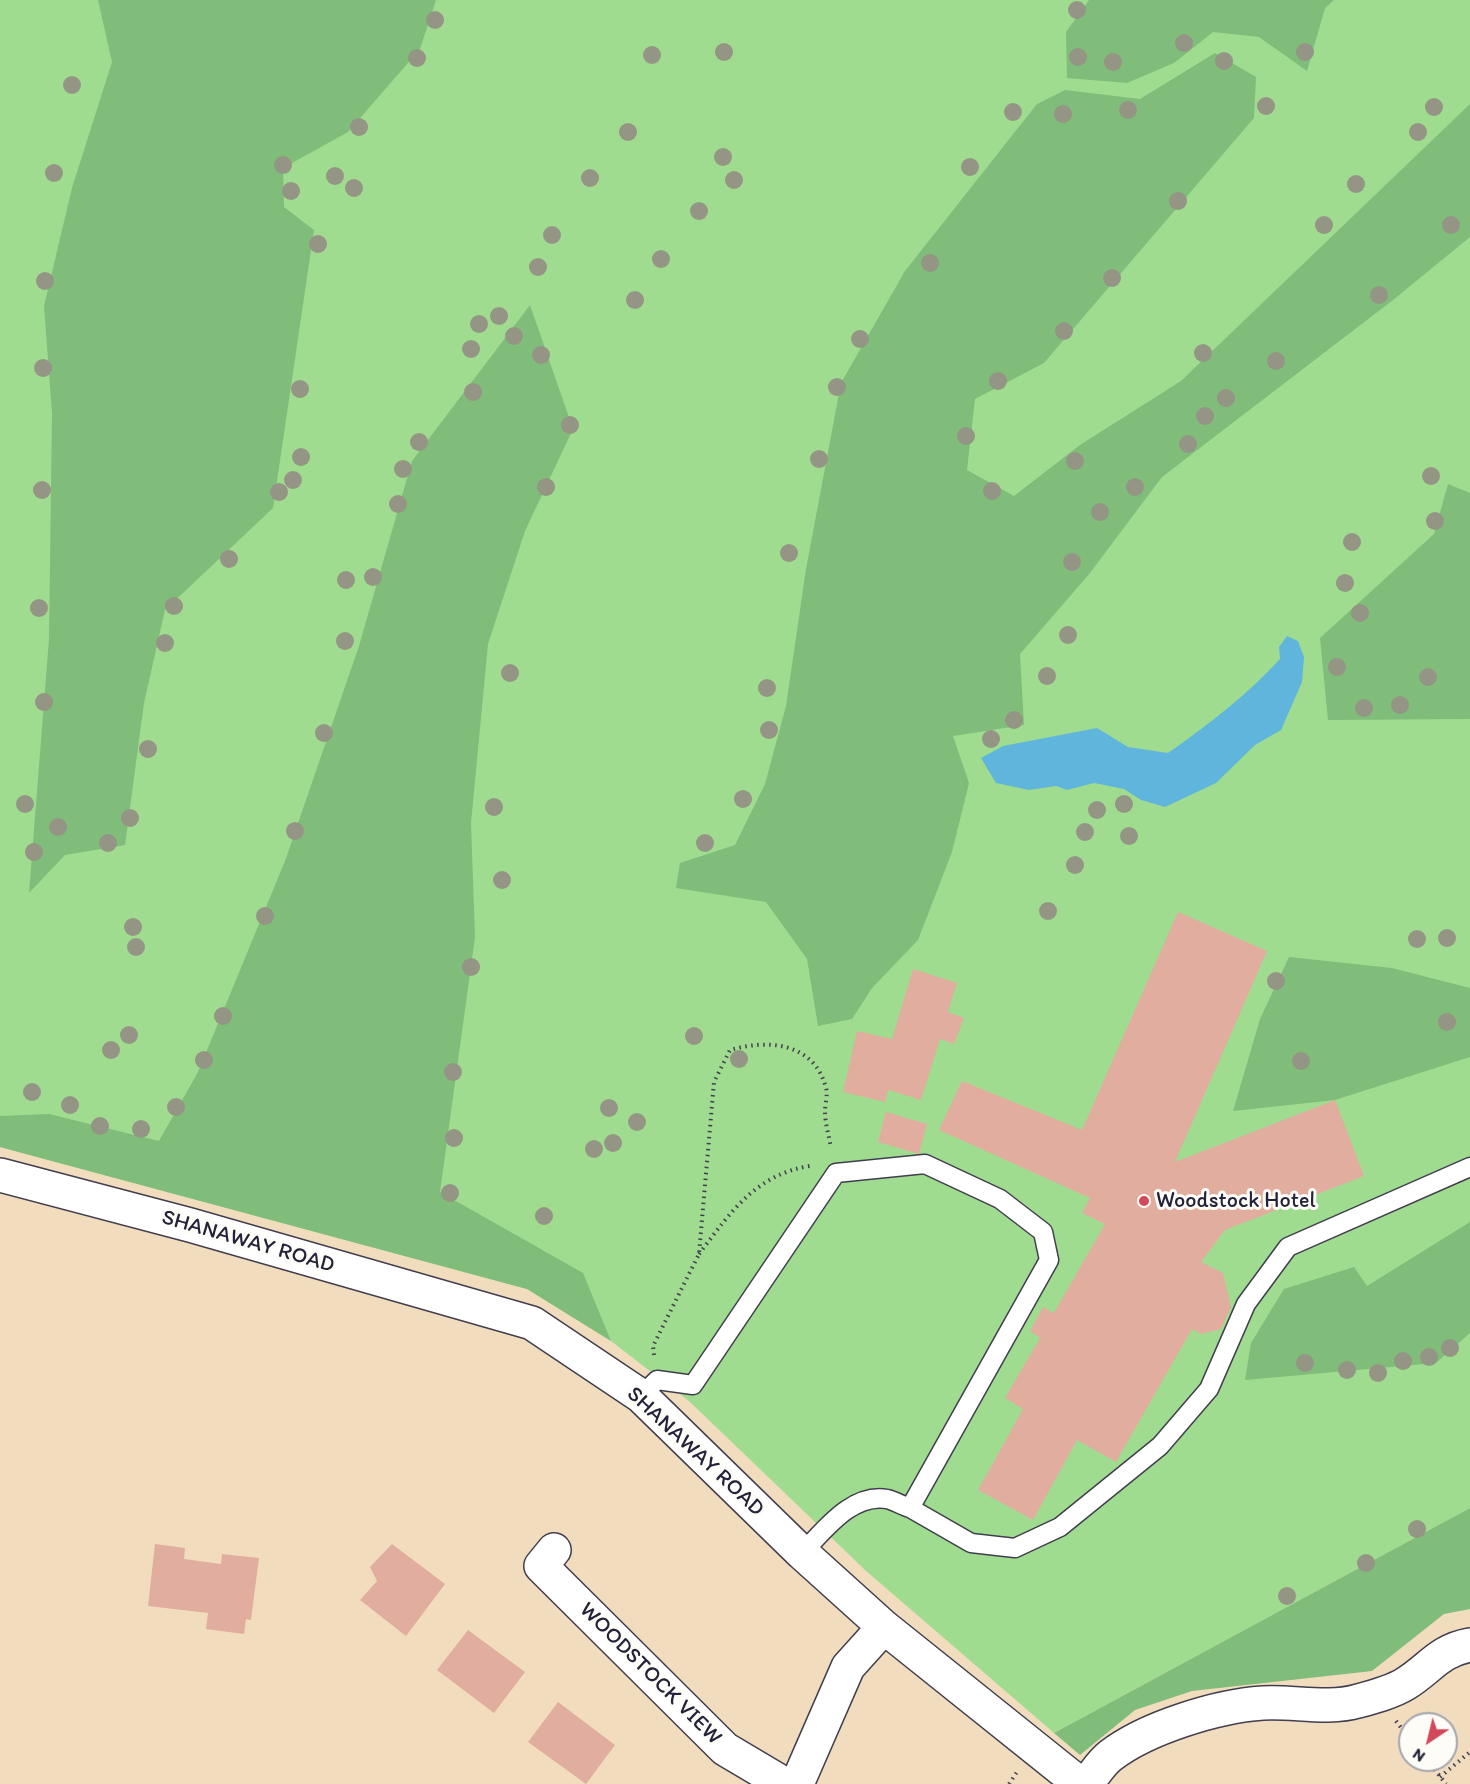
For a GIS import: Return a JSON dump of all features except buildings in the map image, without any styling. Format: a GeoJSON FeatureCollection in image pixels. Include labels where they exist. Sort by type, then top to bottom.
{"type":"FeatureCollection","features":[{"type":"Feature","properties":{"kind":"street","name":"SHANAWAY ROAD"},"geometry":{"type":"LineString","coordinates":[[0,1175],[190,1225],[532,1323],[649,1388],[802,1553],[884,1627],[1080,1784]]}},
{"type":"Feature","properties":{"kind":"street","name":"WOODSTOCK VIEW"},"geometry":{"type":"LineString","coordinates":[[554,1550],[541,1566],[725,1749],[784,1784]]}},
{"type":"Feature","properties":{"kind":"street"},"geometry":{"type":"LineString","coordinates":[[797,1784],[848,1667],[884,1627]]}},
{"type":"Feature","properties":{"kind":"street"},"geometry":{"type":"LineString","coordinates":[[1086,1784],[1109,1757],[1153,1733],[1193,1717],[1226,1707],[1265,1702],[1312,1705],[1356,1702],[1404,1685],[1450,1649],[1470,1645]]}},
{"type":"Feature","properties":{"kind":"lane"},"geometry":{"type":"LineString","coordinates":[[649,1388],[693,1385],[836,1173],[925,1164],[1000,1199],[1043,1232],[1048,1260],[910,1508]]}},
{"type":"Feature","properties":{"kind":"lane"},"geometry":{"type":"LineString","coordinates":[[802,1553],[844,1512],[860,1502],[886,1499],[910,1508],[971,1543],[1015,1548],[1060,1527],[1160,1446],[1209,1389],[1246,1305],[1288,1247],[1470,1167]]}},
{"type":"Feature","properties":{"kind":"path"},"geometry":{"type":"LineString","coordinates":[[649,1388],[653,1346],[699,1254],[730,1214],[759,1185],[789,1169],[812,1166],[836,1173],[824,1113],[827,1089],[810,1058],[784,1046],[755,1043],[730,1050],[714,1082],[699,1254]]}},
{"type":"Feature","properties":{"kind":"path"},"geometry":{"type":"LineString","coordinates":[[1440,1777],[1470,1752]]}},
{"type":"Feature","properties":{"kind":"path"},"geometry":{"type":"LineString","coordinates":[[1436,1772],[1446,1784]]}},
{"type":"Feature","properties":{"kind":"green space"},"geometry":{"type":"Polygon","coordinates":[[[0,0],[1470,0],[1470,1508],[1054,1733],[865,1570],[690,1402],[611,1341],[527,1289],[0,1147],[0,0]]]}},
{"type":"Feature","properties":{"kind":"green space"},"geometry":{"type":"Polygon","coordinates":[[[98,0],[436,0],[420,49],[348,132],[283,168],[284,207],[314,230],[273,508],[165,610],[144,703],[125,845],[65,855],[29,893],[49,639],[52,413],[44,306],[72,188],[112,62],[98,0]]]}},
{"type":"Feature","properties":{"kind":"green space"},"geometry":{"type":"Polygon","coordinates":[[[1089,0],[1334,0],[1325,8],[1307,71],[1259,37],[1213,32],[1174,63],[1127,83],[1067,78],[1066,32],[1089,0]]]}},
{"type":"Feature","properties":{"kind":"green space"},"geometry":{"type":"Polygon","coordinates":[[[1215,53],[1256,77],[1254,118],[1044,363],[975,399],[967,470],[1014,496],[1080,445],[1181,381],[1470,104],[1470,237],[1393,300],[1162,477],[1090,573],[1020,654],[1024,725],[953,736],[969,783],[952,852],[918,940],[872,988],[852,1019],[818,1026],[807,959],[766,902],[676,888],[680,863],[735,845],[765,784],[786,706],[806,569],[841,383],[905,271],[1037,104],[1065,90],[1140,99],[1215,53]]]}},
{"type":"Feature","properties":{"kind":"green space"},"geometry":{"type":"Polygon","coordinates":[[[530,305],[573,429],[525,531],[488,644],[471,823],[475,937],[440,1192],[583,1273],[611,1341],[527,1289],[0,1147],[0,1116],[49,1114],[159,1141],[198,1072],[285,861],[359,646],[412,461],[530,305]]]}},
{"type":"Feature","properties":{"kind":"green space"},"geometry":{"type":"Polygon","coordinates":[[[1448,484],[1470,493],[1470,719],[1328,720],[1320,638],[1434,534],[1448,484]]]}},
{"type":"Feature","properties":{"kind":"green space"},"geometry":{"type":"Polygon","coordinates":[[[1289,957],[1392,968],[1470,988],[1470,1057],[1335,1100],[1233,1111],[1260,1019],[1289,957]]]}},
{"type":"Feature","properties":{"kind":"green space"},"geometry":{"type":"Polygon","coordinates":[[[1470,1222],[1470,1333],[1436,1363],[1245,1380],[1251,1343],[1284,1289],[1354,1267],[1367,1286],[1470,1222]]]}},
{"type":"Feature","properties":{"kind":"green space"},"geometry":{"type":"Polygon","coordinates":[[[1470,1508],[1470,1609],[1444,1614],[1372,1671],[1192,1691],[1135,1710],[1080,1755],[1054,1733],[1470,1508]]]}},
{"type":"Feature","properties":{"kind":"water"},"geometry":{"type":"Polygon","coordinates":[[[1287,636],[1298,641],[1304,657],[1302,682],[1281,730],[1255,745],[1216,783],[1165,807],[1141,800],[1124,789],[1094,783],[1067,790],[1056,786],[1029,790],[996,783],[981,758],[1003,746],[1097,728],[1128,747],[1168,753],[1198,732],[1254,685],[1280,659],[1279,647],[1287,636]]]}},
{"type":"Feature","properties":{"kind":"place","name":"Woodstock Hotel"},"geometry":{"type":"Point","coordinates":[1144,1201]}}]}
